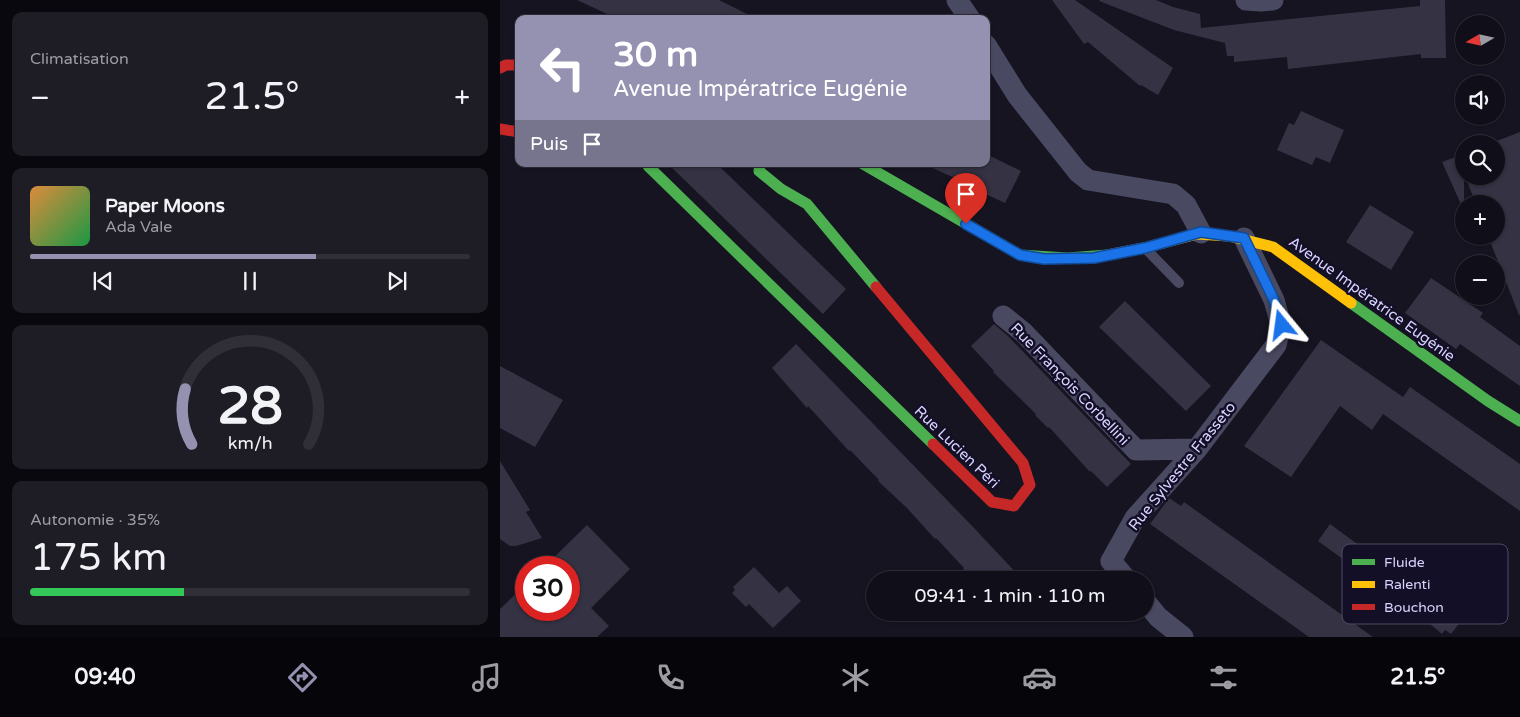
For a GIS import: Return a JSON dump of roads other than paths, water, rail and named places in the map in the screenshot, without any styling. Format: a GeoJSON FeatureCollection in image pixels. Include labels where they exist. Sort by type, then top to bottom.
{"type":"FeatureCollection","features":[{"type":"Feature","properties":{"kind":"street"},"geometry":{"type":"LineString","coordinates":[[957,0],[967,15]]}},
{"type":"Feature","properties":{"kind":"street"},"geometry":{"type":"LineString","coordinates":[[1246,0],[1261,2],[1273,0]]}},
{"type":"Feature","properties":{"kind":"street"},"geometry":{"type":"LineString","coordinates":[[990,51],[1017,95],[1078,172],[1088,180],[1172,194],[1186,205],[1201,232]]}},
{"type":"Feature","properties":{"kind":"street"},"geometry":{"type":"LineString","coordinates":[[500,68],[515,65]]}},
{"type":"Feature","properties":{"kind":"street"},"geometry":{"type":"LineString","coordinates":[[500,129],[515,132]]}},
{"type":"Feature","properties":{"kind":"street","name":"Rue Lucien Péri"},"geometry":{"type":"LineString","coordinates":[[649,167],[992,502],[1014,506],[1030,485],[1023,463],[807,204],[781,189],[759,171],[760,167]]}},
{"type":"Feature","properties":{"kind":"street","name":"Avenue Impératrice Eugénie"},"geometry":{"type":"LineString","coordinates":[[868,167],[1020,255],[1044,259],[1094,258],[1145,248],[1201,232],[1244,238],[1273,247],[1488,401],[1520,421]]}},
{"type":"Feature","properties":{"kind":"street","name":"Rue Sylvestre Frasseto"},"geometry":{"type":"LineString","coordinates":[[1119,571],[1111,561],[1135,518],[1198,449],[1276,345],[1282,325],[1274,300],[1244,238]]}},
{"type":"Feature","properties":{"kind":"street","name":"Rue François Corbellini"},"geometry":{"type":"LineString","coordinates":[[1003,316],[1023,332],[1136,450],[1198,449]]}},
{"type":"Feature","properties":{"kind":"street"},"geometry":{"type":"LineString","coordinates":[[1154,612],[1183,637]]}},
{"type":"Feature","properties":{"kind":"lane"},"geometry":{"type":"LineString","coordinates":[[1145,248],[1179,282]]}}]}
